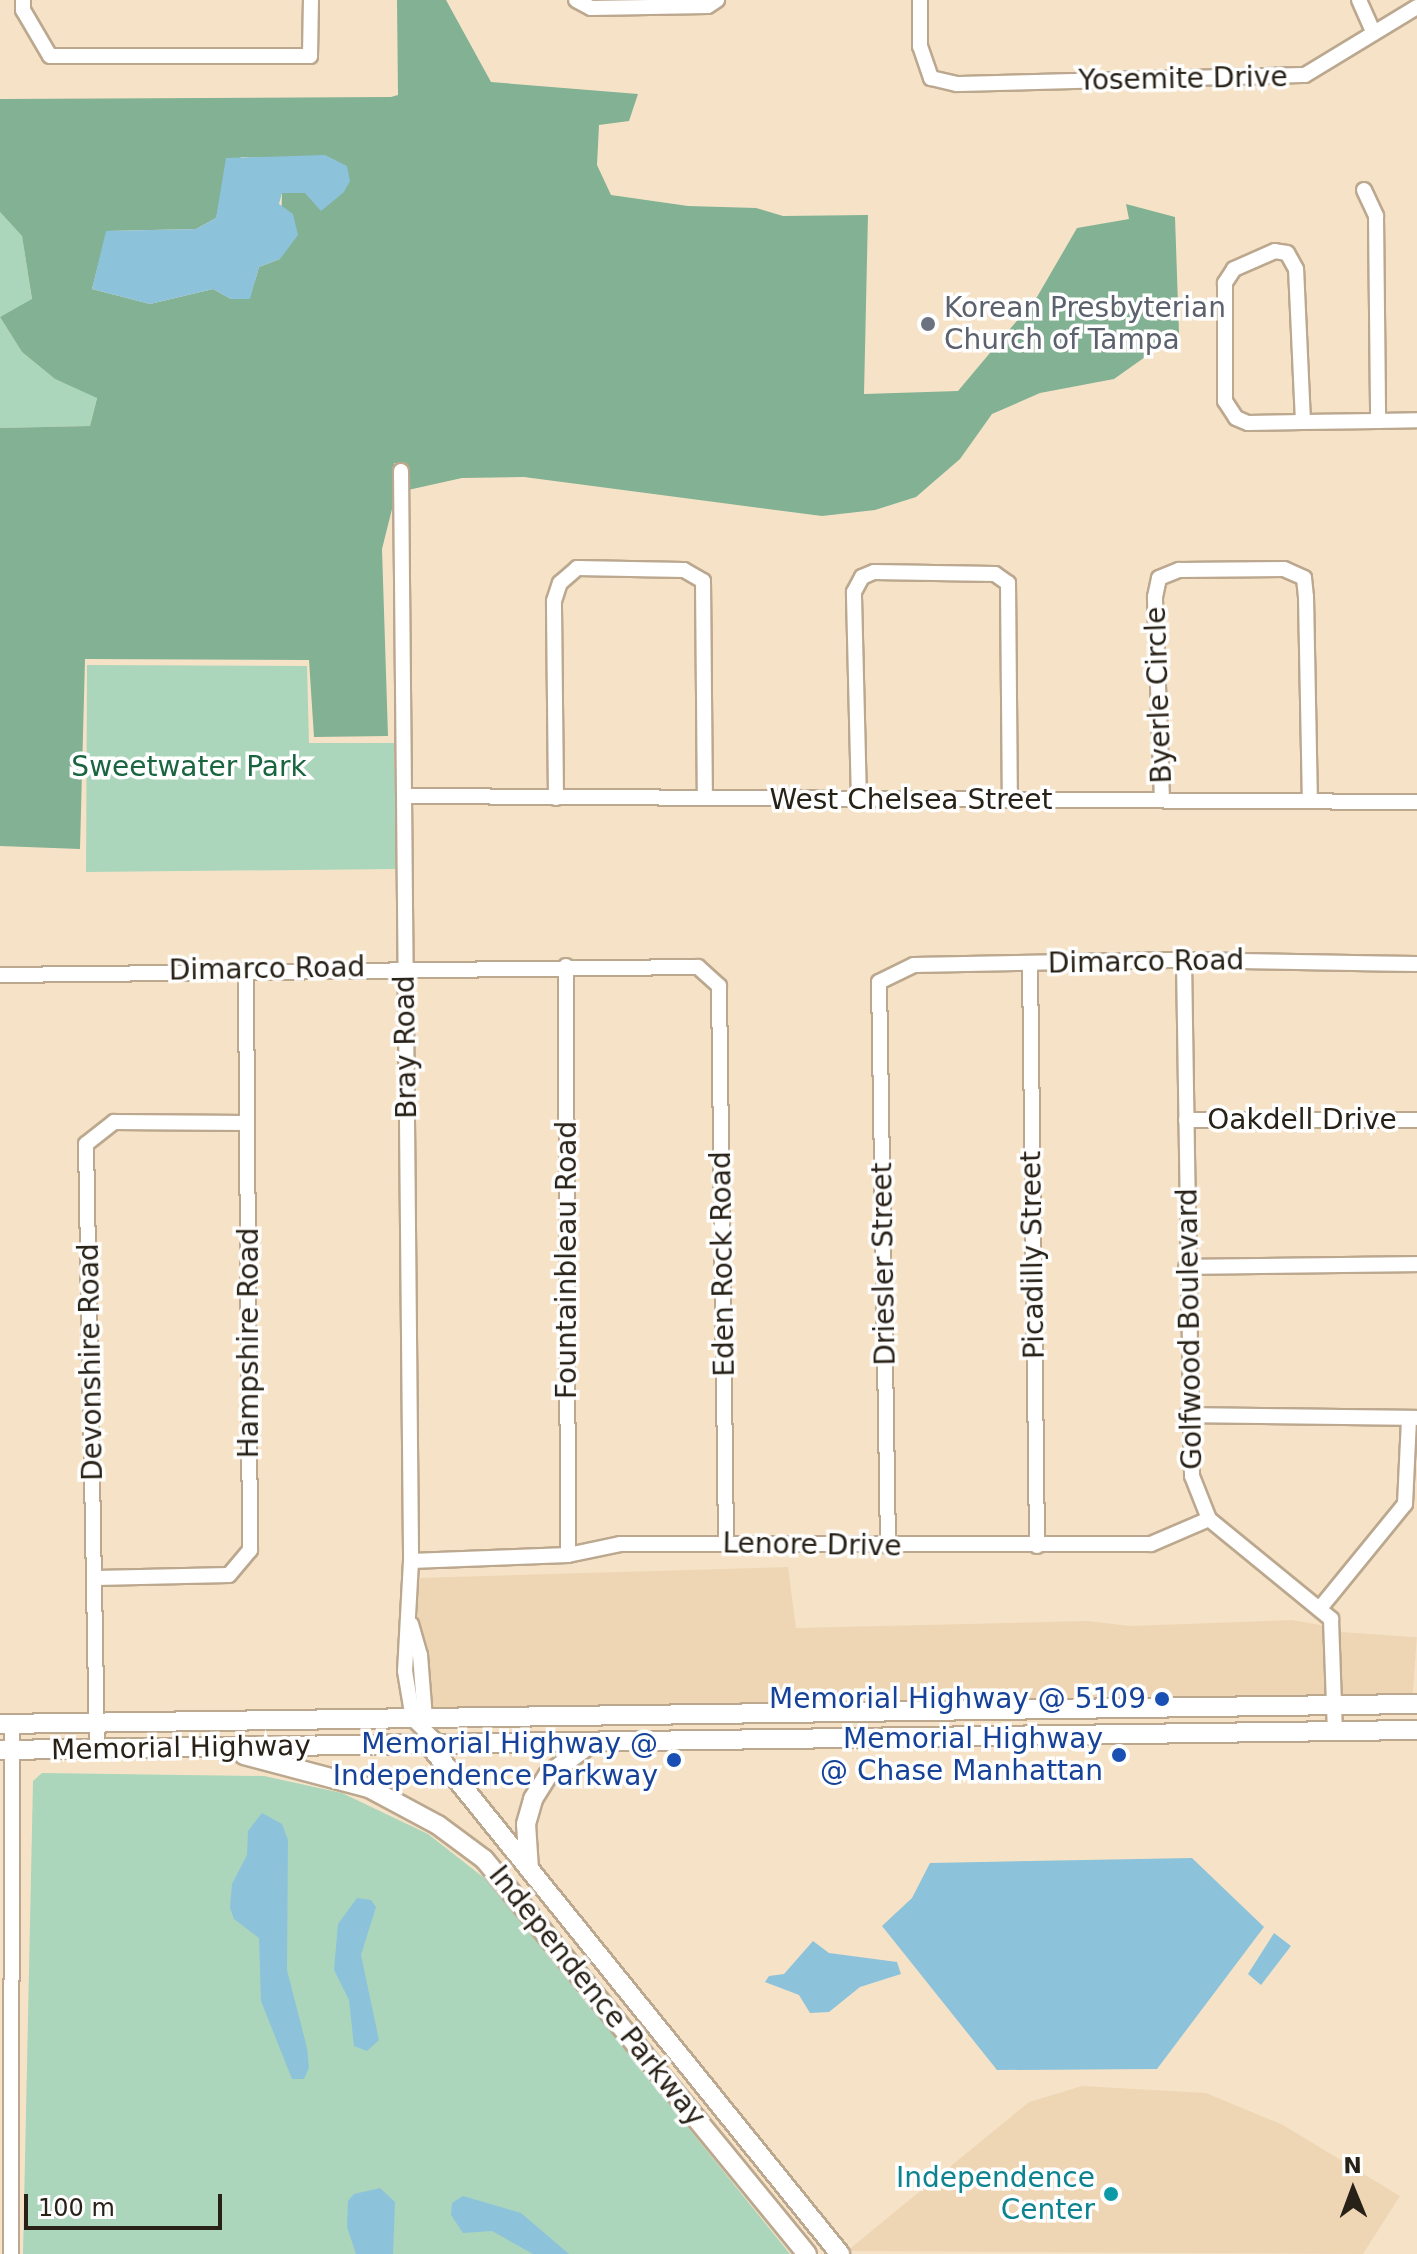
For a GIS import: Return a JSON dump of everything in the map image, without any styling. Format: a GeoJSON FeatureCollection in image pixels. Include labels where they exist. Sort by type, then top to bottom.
{"type":"FeatureCollection","features":[{"type":"Feature","properties":{"kind":"main road"},"geometry":{"type":"LineString","coordinates":[[377,1745],[417,1723],[663,1715],[1417,1704]]}},
{"type":"Feature","properties":{"kind":"main road"},"geometry":{"type":"LineString","coordinates":[[1067,1710],[1068,1735]]}},
{"type":"Feature","properties":{"kind":"main road"},"geometry":{"type":"LineString","coordinates":[[855,1712],[855,1739]]}},
{"type":"Feature","properties":{"kind":"main road"},"geometry":{"type":"LineString","coordinates":[[663,1715],[663,1741]]}},
{"type":"Feature","properties":{"kind":"main road","name":"Memorial Highway"},"geometry":{"type":"LineString","coordinates":[[6,1724],[393,1719]]}},
{"type":"Feature","properties":{"kind":"main road","name":"Independence Parkway"},"geometry":{"type":"LineString","coordinates":[[393,1719],[417,1723],[435,1744],[529,1869],[840,2254]]}},
{"type":"Feature","properties":{"kind":"main road","name":"Memorial Highway"},"geometry":{"type":"LineString","coordinates":[[6,1750],[1417,1730]]}},
{"type":"Feature","properties":{"kind":"main road"},"geometry":{"type":"LineString","coordinates":[[529,1869],[526,1824],[533,1799],[555,1769],[593,1742]]}},
{"type":"Feature","properties":{"kind":"main road","name":"Independence Parkway"},"geometry":{"type":"LineString","coordinates":[[210,1747],[369,1788],[438,1825],[484,1859],[807,2254]]}},
{"type":"Feature","properties":{"kind":"street"},"geometry":{"type":"LineString","coordinates":[[23,0],[23,10],[50,56],[310,56],[311,0]]}},
{"type":"Feature","properties":{"kind":"street"},"geometry":{"type":"LineString","coordinates":[[576,0],[591,8],[708,6],[717,0]]}},
{"type":"Feature","properties":{"kind":"street","name":"Yosemite Drive"},"geometry":{"type":"LineString","coordinates":[[920,0],[920,46],[931,78],[957,84],[1305,75],[1417,7]]}},
{"type":"Feature","properties":{"kind":"street"},"geometry":{"type":"LineString","coordinates":[[1359,0],[1374,33]]}},
{"type":"Feature","properties":{"kind":"street"},"geometry":{"type":"LineString","coordinates":[[1364,190],[1376,216],[1378,421]]}},
{"type":"Feature","properties":{"kind":"street"},"geometry":{"type":"LineString","coordinates":[[1303,422],[1296,269],[1287,253],[1275,251],[1234,269],[1225,283],[1225,401],[1236,418],[1303,422],[1417,420]]}},
{"type":"Feature","properties":{"kind":"street","name":"Bray Road"},"geometry":{"type":"LineString","coordinates":[[401,471],[411,1624],[420,1655],[417,1723]]}},
{"type":"Feature","properties":{"kind":"street"},"geometry":{"type":"LineString","coordinates":[[556,798],[554,601],[560,583],[577,568],[684,570],[703,581],[705,798]]}},
{"type":"Feature","properties":{"kind":"street","name":"Byerle Circle"},"geometry":{"type":"LineString","coordinates":[[1162,800],[1155,597],[1159,578],[1179,570],[1284,569],[1304,578],[1310,801]]}},
{"type":"Feature","properties":{"kind":"street"},"geometry":{"type":"LineString","coordinates":[[859,801],[854,592],[862,577],[874,572],[995,574],[1008,583],[1010,800]]}},
{"type":"Feature","properties":{"kind":"street","name":"West Chelsea Street"},"geometry":{"type":"LineString","coordinates":[[405,796],[1417,802]]}},
{"type":"Feature","properties":{"kind":"street","name":"Dimarco Road"},"geometry":{"type":"LineString","coordinates":[[879,982],[914,965],[1184,960],[1417,964]]}},
{"type":"Feature","properties":{"kind":"street","name":"Golfwood Boulevard"},"geometry":{"type":"LineString","coordinates":[[1184,960],[1187,1415],[1197,1499],[1209,1519]]}},
{"type":"Feature","properties":{"kind":"street","name":"Picadilly Street"},"geometry":{"type":"LineString","coordinates":[[1030,963],[1037,1546]]}},
{"type":"Feature","properties":{"kind":"street","name":"Dimarco Road"},"geometry":{"type":"LineString","coordinates":[[0,975],[406,966],[698,967],[719,986]]}},
{"type":"Feature","properties":{"kind":"street","name":"Fountainbleau Road"},"geometry":{"type":"LineString","coordinates":[[566,966],[568,1555]]}},
{"type":"Feature","properties":{"kind":"street","name":"Hampshire Road"},"geometry":{"type":"LineString","coordinates":[[96,1578],[229,1575],[250,1550],[246,970]]}},
{"type":"Feature","properties":{"kind":"street","name":"Driesler Street"},"geometry":{"type":"LineString","coordinates":[[879,982],[888,1546]]}},
{"type":"Feature","properties":{"kind":"street","name":"Eden Rock Road"},"geometry":{"type":"LineString","coordinates":[[719,986],[726,1543]]}},
{"type":"Feature","properties":{"kind":"street","name":"Oakdell Drive"},"geometry":{"type":"LineString","coordinates":[[1186,1120],[1417,1120]]}},
{"type":"Feature","properties":{"kind":"street","name":"Devonshire Road"},"geometry":{"type":"LineString","coordinates":[[97,1749],[86,1144],[114,1122],[247,1123]]}},
{"type":"Feature","properties":{"kind":"street"},"geometry":{"type":"LineString","coordinates":[[1186,1267],[1417,1264]]}},
{"type":"Feature","properties":{"kind":"street"},"geometry":{"type":"LineString","coordinates":[[1187,1415],[1413,1418],[1405,1504],[1321,1607]]}},
{"type":"Feature","properties":{"kind":"street"},"geometry":{"type":"LineString","coordinates":[[1209,1519],[1321,1607],[1335,1637],[1335,1732]]}},
{"type":"Feature","properties":{"kind":"street","name":"Lenore Drive"},"geometry":{"type":"LineString","coordinates":[[411,1561],[568,1555],[620,1544],[1151,1544],[1209,1519]]}},
{"type":"Feature","properties":{"kind":"street"},"geometry":{"type":"LineString","coordinates":[[6,1724],[11,2254]]}},
{"type":"Feature","properties":{"kind":"shaded area"},"geometry":{"type":"Polygon","coordinates":[[[788,1567],[796,1628],[1088,1621],[1130,1626],[1292,1620],[1326,1626],[1327,1698],[431,1710],[418,1623],[418,1578],[788,1567]]]}},
{"type":"Feature","properties":{"kind":"shaded area"},"geometry":{"type":"Polygon","coordinates":[[[1341,1632],[1417,1637],[1412,1703],[1336,1698],[1341,1632]]]}},
{"type":"Feature","properties":{"kind":"shaded area"},"geometry":{"type":"Polygon","coordinates":[[[1082,2086],[1206,2093],[1283,2125],[1400,2196],[1363,2254],[847,2251],[1029,2102],[1082,2086]]]}},
{"type":"Feature","properties":{"kind":"green space"},"geometry":{"type":"Polygon","coordinates":[[[397,0],[446,0],[491,82],[638,94],[629,121],[599,125],[597,165],[611,195],[688,206],[756,208],[783,216],[868,215],[864,394],[958,391],[1037,297],[1077,228],[1129,219],[1126,204],[1175,217],[1179,333],[1114,379],[1040,393],[992,414],[960,459],[916,497],[875,510],[822,516],[524,477],[462,478],[408,490],[408,464],[394,463],[394,501],[382,549],[388,736],[314,737],[309,660],[85,659],[80,849],[0,846],[0,428],[90,426],[97,398],[55,379],[22,352],[0,317],[32,299],[22,236],[0,212],[0,99],[398,95],[397,0]],[[241,157],[226,179],[216,218],[196,229],[107,231],[92,289],[150,304],[213,289],[231,299],[255,281],[259,267],[280,259],[282,193],[305,193],[283,159],[241,157]]]}},
{"type":"Feature","properties":{"kind":"green space"},"geometry":{"type":"Polygon","coordinates":[[[0,212],[22,236],[32,300],[0,317],[0,212]]]}},
{"type":"Feature","properties":{"kind":"green space"},"geometry":{"type":"Polygon","coordinates":[[[0,317],[22,352],[55,379],[97,397],[90,426],[0,428],[0,317]]]}},
{"type":"Feature","properties":{"kind":"green space","name":"Sweetwater Park"},"geometry":{"type":"Polygon","coordinates":[[[87,665],[307,666],[309,743],[394,743],[397,869],[86,872],[87,665]]]}},
{"type":"Feature","properties":{"kind":"green space"},"geometry":{"type":"Polygon","coordinates":[[[42,1773],[264,1776],[342,1793],[428,1834],[492,1884],[790,2254],[23,2254],[33,1781],[42,1773]]]}},
{"type":"Feature","properties":{"kind":"water"},"geometry":{"type":"Polygon","coordinates":[[[325,155],[347,166],[350,181],[344,192],[321,211],[305,193],[282,193],[279,204],[293,214],[298,235],[280,259],[259,267],[250,299],[231,299],[213,289],[150,304],[92,289],[106,231],[196,229],[216,218],[226,158],[325,155]]]}},
{"type":"Feature","properties":{"kind":"water"},"geometry":{"type":"Polygon","coordinates":[[[262,1813],[282,1824],[288,1840],[287,1970],[307,2048],[309,2068],[304,2079],[292,2079],[261,2001],[259,1938],[234,1919],[230,1908],[232,1884],[247,1855],[248,1831],[262,1813]]]}},
{"type":"Feature","properties":{"kind":"water"},"geometry":{"type":"Polygon","coordinates":[[[1192,1858],[1264,1927],[1157,2069],[997,2070],[882,1926],[912,1898],[930,1863],[1192,1858]]]}},
{"type":"Feature","properties":{"kind":"water"},"geometry":{"type":"Polygon","coordinates":[[[357,1898],[371,1900],[376,1907],[361,1955],[379,2040],[367,2051],[354,2046],[349,2000],[334,1970],[338,1924],[357,1898]]]}},
{"type":"Feature","properties":{"kind":"water"},"geometry":{"type":"Polygon","coordinates":[[[1274,1933],[1291,1946],[1261,1985],[1248,1974],[1274,1933]]]}},
{"type":"Feature","properties":{"kind":"water"},"geometry":{"type":"Polygon","coordinates":[[[813,1941],[829,1953],[897,1962],[901,1974],[860,1987],[829,2012],[810,2013],[799,1995],[765,1982],[769,1976],[784,1974],[813,1941]]]}},
{"type":"Feature","properties":{"kind":"water"},"geometry":{"type":"Polygon","coordinates":[[[380,2188],[395,2202],[393,2254],[356,2254],[347,2227],[348,2201],[354,2194],[380,2188]]]}},
{"type":"Feature","properties":{"kind":"water"},"geometry":{"type":"Polygon","coordinates":[[[463,2196],[521,2213],[569,2254],[533,2254],[492,2231],[463,2233],[451,2215],[452,2203],[463,2196]]]}},
{"type":"Feature","properties":{"kind":"place","name":"Korean Presbyterian Church of Tampa"},"geometry":{"type":"Point","coordinates":[928,324]}},
{"type":"Feature","properties":{"kind":"place","name":"Memorial Highway @ 5109"},"geometry":{"type":"Point","coordinates":[1162,1699]}},
{"type":"Feature","properties":{"kind":"place","name":"Memorial Highway @ Chase Manhattan"},"geometry":{"type":"Point","coordinates":[1119,1755]}},
{"type":"Feature","properties":{"kind":"place","name":"Memorial Highway @ Independence Parkway"},"geometry":{"type":"Point","coordinates":[674,1760]}},
{"type":"Feature","properties":{"kind":"place","name":"Independence Center"},"geometry":{"type":"Point","coordinates":[1111,2194]}}]}
